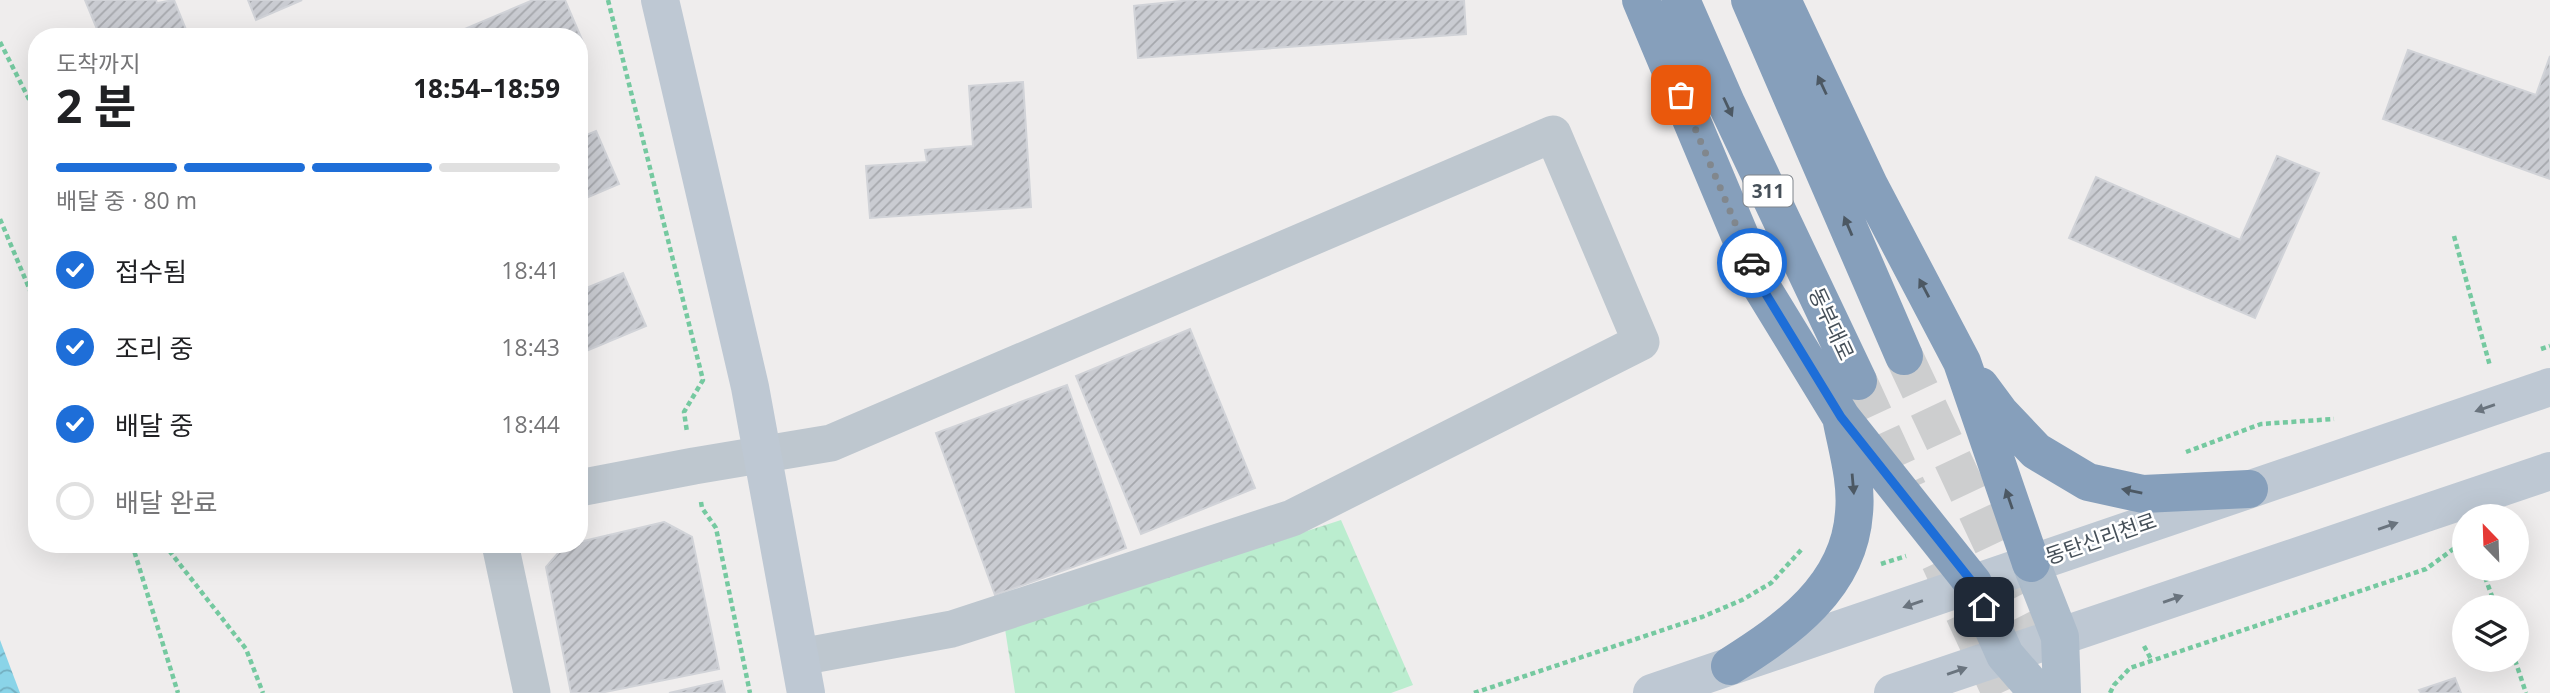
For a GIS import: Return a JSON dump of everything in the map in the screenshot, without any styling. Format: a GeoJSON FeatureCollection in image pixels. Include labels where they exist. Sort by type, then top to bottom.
{"type":"FeatureCollection","features":[{"type":"Feature","properties":{"kind":"highway"},"geometry":{"type":"LineString","coordinates":[[1641,0],[1761,286],[1841,417],[1973,583]]}},
{"type":"Feature","properties":{"kind":"highway","name":"동부대로"},"geometry":{"type":"LineString","coordinates":[[1681,0],[1727,105],[1858,380]]}},
{"type":"Feature","properties":{"kind":"highway","name":"311"},"geometry":{"type":"LineString","coordinates":[[1751,0],[1904,356]]}},
{"type":"Feature","properties":{"kind":"highway"},"geometry":{"type":"LineString","coordinates":[[1782,0],[1869,185],[1962,362],[2031,563]]}},
{"type":"Feature","properties":{"kind":"highway"},"geometry":{"type":"LineString","coordinates":[[1962,362],[2000,413],[2036,451],[2088,482],[2143,494],[2249,489]]}},
{"type":"Feature","properties":{"kind":"highway"},"geometry":{"type":"LineString","coordinates":[[1730,666],[1777,636],[1815,601],[1843,561],[1854,515],[1853,480],[1841,417]]}},
{"type":"Feature","properties":{"kind":"main road"},"geometry":{"type":"LineString","coordinates":[[2031,563],[2060,637],[2062,693]]}},
{"type":"Feature","properties":{"kind":"main road"},"geometry":{"type":"LineString","coordinates":[[1973,583],[2005,655],[2038,693]]}},
{"type":"Feature","properties":{"kind":"street"},"geometry":{"type":"LineString","coordinates":[[588,486],[764,454],[831,443],[1553,134],[1641,342],[1292,518],[803,675],[764,454],[660,0]]}},
{"type":"Feature","properties":{"kind":"street","name":"동탄신리천로"},"geometry":{"type":"LineString","coordinates":[[1653,693],[2550,387]]}},
{"type":"Feature","properties":{"kind":"street"},"geometry":{"type":"LineString","coordinates":[[1893,693],[2550,471]]}},
{"type":"Feature","properties":{"kind":"street"},"geometry":{"type":"LineString","coordinates":[[502,553],[532,693]]}},
{"type":"Feature","properties":{"kind":"path"},"geometry":{"type":"LineString","coordinates":[[608,0],[703,380],[684,412]]}},
{"type":"Feature","properties":{"kind":"path"},"geometry":{"type":"LineString","coordinates":[[0,42],[28,97]]}},
{"type":"Feature","properties":{"kind":"path"},"geometry":{"type":"LineString","coordinates":[[0,219],[28,286]]}},
{"type":"Feature","properties":{"kind":"path"},"geometry":{"type":"LineString","coordinates":[[2454,236],[2490,366]]}},
{"type":"Feature","properties":{"kind":"path"},"geometry":{"type":"LineString","coordinates":[[2538,350],[2550,346]]}},
{"type":"Feature","properties":{"kind":"path"},"geometry":{"type":"LineString","coordinates":[[2478,371],[2502,362]]}},
{"type":"Feature","properties":{"kind":"path"},"geometry":{"type":"LineString","coordinates":[[2177,456],[2262,424],[2341,418]]}},
{"type":"Feature","properties":{"kind":"path"},"geometry":{"type":"LineString","coordinates":[[702,509],[716,528],[750,693]]}},
{"type":"Feature","properties":{"kind":"path"},"geometry":{"type":"LineString","coordinates":[[1474,693],[1702,617],[1742,600],[1770,583],[1808,542]]}},
{"type":"Feature","properties":{"kind":"path"},"geometry":{"type":"LineString","coordinates":[[2110,693],[2130,668],[2426,569],[2452,550]]}},
{"type":"Feature","properties":{"kind":"path"},"geometry":{"type":"LineString","coordinates":[[135,553],[178,693]]}},
{"type":"Feature","properties":{"kind":"path"},"geometry":{"type":"LineString","coordinates":[[171,553],[246,649],[263,693]]}},
{"type":"Feature","properties":{"kind":"path"},"geometry":{"type":"LineString","coordinates":[[2519,672],[2526,693]]}},
{"type":"Feature","properties":{"kind":"green space"},"geometry":{"type":"Polygon","coordinates":[[[1341,520],[1413,685],[1391,693],[1015,693],[1005,629],[1341,520]]]}},
{"type":"Feature","properties":{"kind":"water"},"geometry":{"type":"Polygon","coordinates":[[[0,640],[20,693],[0,693],[0,640]]]}},
{"type":"Feature","properties":{"kind":"building"},"geometry":{"type":"Polygon","coordinates":[[[85,0],[156,0],[157,3],[174,0],[185,28],[97,28],[85,0]]]}},
{"type":"Feature","properties":{"kind":"building"},"geometry":{"type":"Polygon","coordinates":[[[248,0],[302,0],[256,20],[248,0]]]}},
{"type":"Feature","properties":{"kind":"building"},"geometry":{"type":"Polygon","coordinates":[[[533,0],[565,0],[577,28],[467,28],[533,0]]]}},
{"type":"Feature","properties":{"kind":"building"},"geometry":{"type":"Polygon","coordinates":[[[1191,0],[1464,0],[1466,34],[1138,58],[1134,6],[1191,0]]]}},
{"type":"Feature","properties":{"kind":"building"},"geometry":{"type":"Polygon","coordinates":[[[2408,50],[2536,95],[2550,56],[2550,179],[2383,119],[2408,50]]]}},
{"type":"Feature","properties":{"kind":"building"},"geometry":{"type":"Polygon","coordinates":[[[1023,82],[1031,207],[870,218],[866,166],[927,162],[925,150],[973,146],[969,86],[1023,82]]]}},
{"type":"Feature","properties":{"kind":"building"},"geometry":{"type":"Polygon","coordinates":[[[596,131],[619,184],[588,197],[588,134],[596,131]]]}},
{"type":"Feature","properties":{"kind":"building"},"geometry":{"type":"Polygon","coordinates":[[[2277,156],[2319,173],[2255,318],[2069,238],[2096,177],[2240,240],[2277,156]]]}},
{"type":"Feature","properties":{"kind":"building"},"geometry":{"type":"Polygon","coordinates":[[[623,273],[646,326],[588,350],[588,287],[623,273]]]}},
{"type":"Feature","properties":{"kind":"building"},"geometry":{"type":"Polygon","coordinates":[[[1190,329],[1255,488],[1141,534],[1076,376],[1190,329]]]}},
{"type":"Feature","properties":{"kind":"building"},"geometry":{"type":"Polygon","coordinates":[[[1067,385],[1126,548],[995,595],[936,433],[1067,385]]]}},
{"type":"Feature","properties":{"kind":"building"},"geometry":{"type":"Polygon","coordinates":[[[664,522],[692,537],[719,669],[600,693],[571,693],[546,567],[558,553],[588,553],[588,540],[664,522]]]}},
{"type":"Feature","properties":{"kind":"building"},"geometry":{"type":"Polygon","coordinates":[[[2455,678],[2461,693],[2421,693],[2419,690],[2455,678]]]}},
{"type":"Feature","properties":{"kind":"building"},"geometry":{"type":"Polygon","coordinates":[[[722,681],[725,693],[669,693],[722,681]]]}},
{"type":"Feature","properties":{"kind":"tunnel"},"geometry":{"type":"LineString","coordinates":[[1904,356],[1996,552],[2057,672]]}},
{"type":"Feature","properties":{"kind":"tunnel"},"geometry":{"type":"LineString","coordinates":[[1858,381],[1908,490]]}},
{"type":"Feature","properties":{"kind":"tunnel"},"geometry":{"type":"LineString","coordinates":[[1940,561],[2001,693]]}},
{"type":"Feature","properties":{"kind":"way so far"},"geometry":{"type":"LineString","coordinates":[[1681,95],[1752,263]]}},
{"type":"Feature","properties":{"kind":"route"},"geometry":{"type":"LineString","coordinates":[[1752,263],[1761,286],[1841,417],[1973,583],[1984,607]]}}]}
